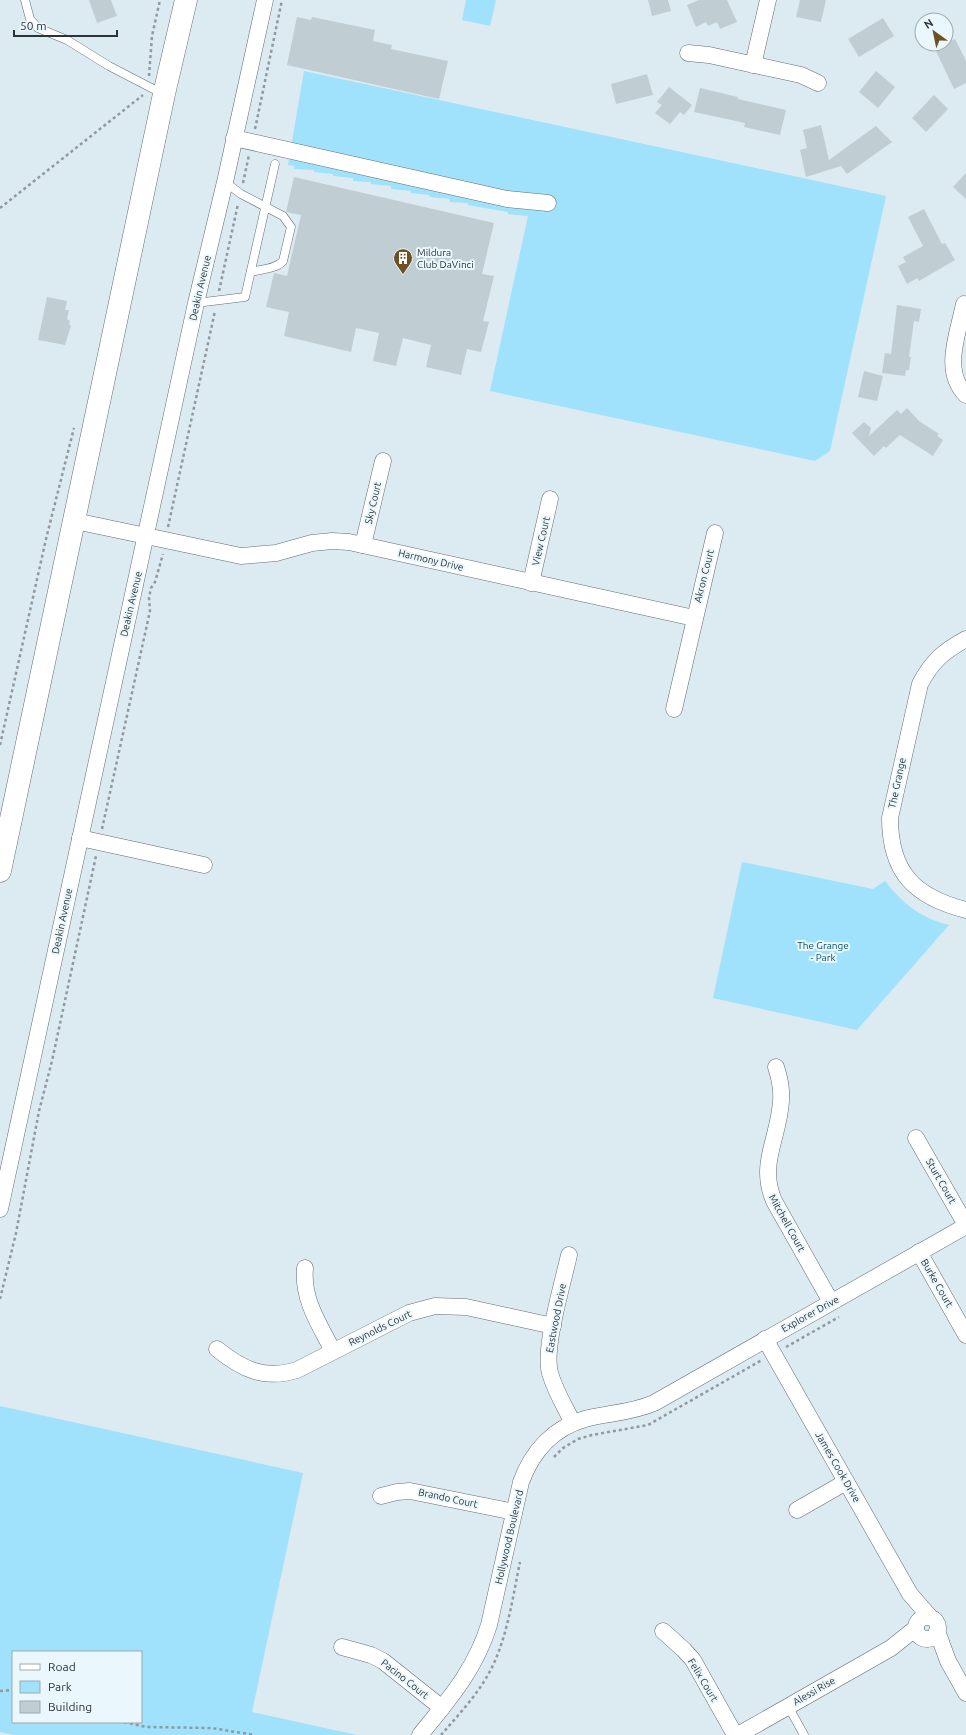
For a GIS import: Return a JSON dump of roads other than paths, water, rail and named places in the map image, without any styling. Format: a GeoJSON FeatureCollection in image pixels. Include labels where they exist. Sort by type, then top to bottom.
{"type":"FeatureCollection","features":[{"type":"Feature","properties":{"kind":"highway"},"geometry":{"type":"LineString","coordinates":[[0,871],[75,521],[152,91],[186,0]]}},
{"type":"Feature","properties":{"kind":"street","name":"Deakin Avenue"},"geometry":{"type":"LineString","coordinates":[[0,1209],[196,303],[225,182],[265,0]]}},
{"type":"Feature","properties":{"kind":"street"},"geometry":{"type":"LineString","coordinates":[[753,65],[768,0]]}},
{"type":"Feature","properties":{"kind":"street"},"geometry":{"type":"LineString","coordinates":[[688,53],[709,55],[801,75],[818,83]]}},
{"type":"Feature","properties":{"kind":"street"},"geometry":{"type":"LineString","coordinates":[[234,138],[507,199],[548,203]]}},
{"type":"Feature","properties":{"kind":"street"},"geometry":{"type":"LineString","coordinates":[[964,304],[953,354],[953,365],[957,384],[966,395]]}},
{"type":"Feature","properties":{"kind":"street","name":"Sky Court"},"geometry":{"type":"LineString","coordinates":[[363,545],[383,460]]}},
{"type":"Feature","properties":{"kind":"street","name":"View Court"},"geometry":{"type":"LineString","coordinates":[[531,583],[550,499]]}},
{"type":"Feature","properties":{"kind":"street","name":"Harmony Drive"},"geometry":{"type":"LineString","coordinates":[[75,521],[241,556],[276,553],[312,543],[332,541],[349,542],[694,618]]}},
{"type":"Feature","properties":{"kind":"street","name":"Akron Court"},"geometry":{"type":"LineString","coordinates":[[694,618],[715,533]]}},
{"type":"Feature","properties":{"kind":"street"},"geometry":{"type":"LineString","coordinates":[[674,709],[694,618]]}},
{"type":"Feature","properties":{"kind":"street","name":"The Grange"},"geometry":{"type":"LineString","coordinates":[[966,639],[939,656],[928,669],[920,684],[890,818],[890,834],[892,848],[906,877],[915,887],[929,898],[946,905],[966,910]]}},
{"type":"Feature","properties":{"kind":"street"},"geometry":{"type":"LineString","coordinates":[[80,838],[204,865]]}},
{"type":"Feature","properties":{"kind":"street","name":"Mitchell Court"},"geometry":{"type":"LineString","coordinates":[[776,1067],[780,1080],[781,1103],[768,1166],[767,1179],[769,1189],[774,1201],[831,1302]]}},
{"type":"Feature","properties":{"kind":"street","name":"Sturt Court"},"geometry":{"type":"LineString","coordinates":[[916,1138],[966,1225]]}},
{"type":"Feature","properties":{"kind":"street","name":"Explorer Drive"},"geometry":{"type":"LineString","coordinates":[[654,1403],[966,1225]]}},
{"type":"Feature","properties":{"kind":"street","name":"Burke Court"},"geometry":{"type":"LineString","coordinates":[[919,1252],[966,1335]]}},
{"type":"Feature","properties":{"kind":"street","name":"Eastwood Drive"},"geometry":{"type":"LineString","coordinates":[[569,1255],[553,1326],[548,1362],[549,1372],[573,1423]]}},
{"type":"Feature","properties":{"kind":"street"},"geometry":{"type":"LineString","coordinates":[[305,1268],[304,1282],[306,1297],[333,1351]]}},
{"type":"Feature","properties":{"kind":"street","name":"Reynolds Court"},"geometry":{"type":"LineString","coordinates":[[217,1349],[232,1362],[244,1368],[272,1375],[298,1370],[409,1313],[435,1306],[466,1307],[553,1326]]}},
{"type":"Feature","properties":{"kind":"street","name":"James Cook Drive"},"geometry":{"type":"LineString","coordinates":[[765,1339],[910,1594],[925,1629],[948,1661],[966,1693]]}},
{"type":"Feature","properties":{"kind":"street","name":"Hollywood Boulevard"},"geometry":{"type":"LineString","coordinates":[[420,1735],[473,1666],[483,1646],[521,1482],[537,1452],[554,1435],[573,1423],[585,1419],[633,1411],[654,1403]]}},
{"type":"Feature","properties":{"kind":"street"},"geometry":{"type":"LineString","coordinates":[[797,1510],[846,1482]]}},
{"type":"Feature","properties":{"kind":"street","name":"Brando Court"},"geometry":{"type":"LineString","coordinates":[[381,1496],[397,1492],[410,1491],[514,1512]]}},
{"type":"Feature","properties":{"kind":"street","name":"Alessi Rise"},"geometry":{"type":"LineString","coordinates":[[737,1735],[925,1629]]}},
{"type":"Feature","properties":{"kind":"street","name":"Felix Court"},"geometry":{"type":"LineString","coordinates":[[663,1632],[693,1660],[737,1735]]}},
{"type":"Feature","properties":{"kind":"street","name":"Pacino Court"},"geometry":{"type":"LineString","coordinates":[[342,1647],[371,1655],[383,1661],[442,1708]]}},
{"type":"Feature","properties":{"kind":"lane"},"geometry":{"type":"LineString","coordinates":[[25,0],[30,19],[38,28],[67,40],[152,91]]}},
{"type":"Feature","properties":{"kind":"lane"},"geometry":{"type":"LineString","coordinates":[[196,303],[245,297],[252,272],[275,164]]}},
{"type":"Feature","properties":{"kind":"lane"},"geometry":{"type":"LineString","coordinates":[[225,182],[241,194],[283,216],[291,227],[283,260],[280,264],[252,272]]}},
{"type":"Feature","properties":{"kind":"lane"},"geometry":{"type":"LineString","coordinates":[[788,1706],[804,1735]]}},
{"type":"Feature","properties":{"kind":"place","name":"Mildura Club DaVinci"},"geometry":{"type":"Point","coordinates":[403,275]}},
{"type":"Feature","properties":{"kind":"park label","name":"The Grange - Park"},"geometry":{"type":"Point","coordinates":[823,950]}}]}
